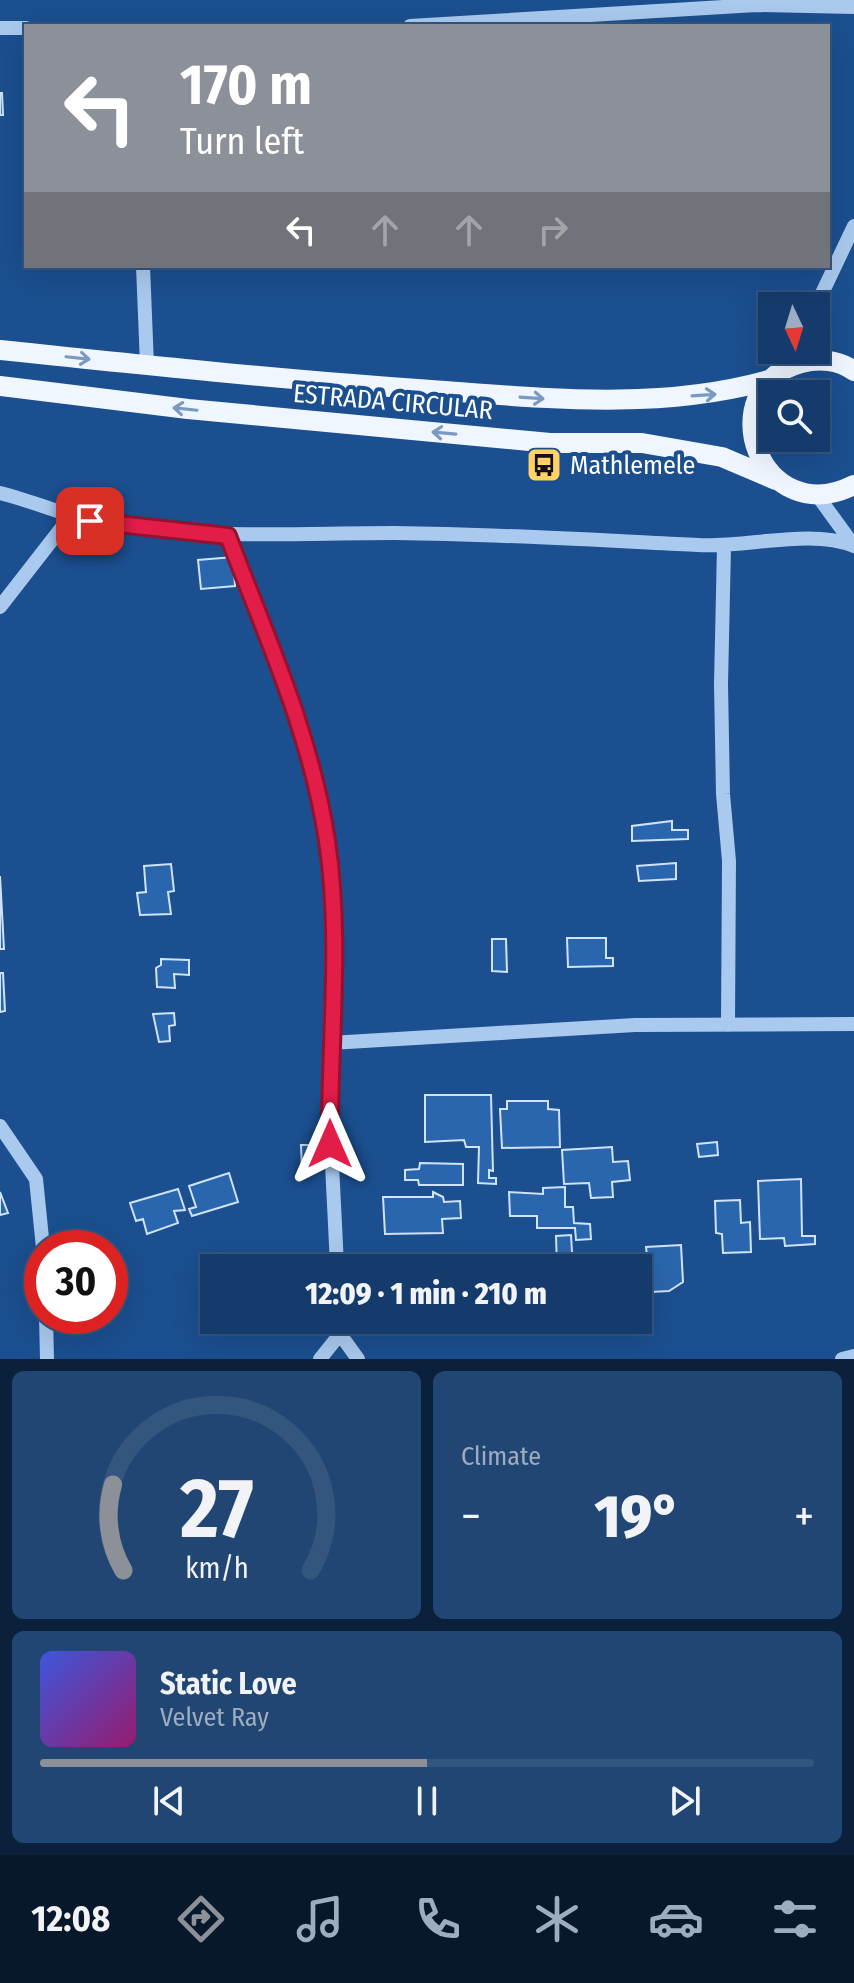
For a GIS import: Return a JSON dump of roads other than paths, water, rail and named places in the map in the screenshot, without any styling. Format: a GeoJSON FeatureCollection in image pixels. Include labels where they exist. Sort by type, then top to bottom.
{"type":"FeatureCollection","features":[{"type":"Feature","properties":{"kind":"main road","name":"ESTRADA CIRCULAR"},"geometry":{"type":"LineString","coordinates":[[0,350],[557,399],[636,400],[723,393],[810,361],[828,361],[854,371]]}},
{"type":"Feature","properties":{"kind":"main road"},"geometry":{"type":"LineString","coordinates":[[775,376],[754,407],[751,428],[755,449],[776,480]]}},
{"type":"Feature","properties":{"kind":"main road","name":"ESTRADA CIRCULAR"},"geometry":{"type":"LineString","coordinates":[[0,386],[188,409],[550,443],[642,443],[722,457],[797,491],[817,495]]}},
{"type":"Feature","properties":{"kind":"main road"},"geometry":{"type":"LineString","coordinates":[[817,495],[839,493],[854,485]]}},
{"type":"Feature","properties":{"kind":"street"},"geometry":{"type":"LineString","coordinates":[[443,24],[756,5],[854,7]]}},
{"type":"Feature","properties":{"kind":"street"},"geometry":{"type":"LineString","coordinates":[[0,28],[24,28]]}},
{"type":"Feature","properties":{"kind":"street"},"geometry":{"type":"LineString","coordinates":[[823,292],[854,226]]}},
{"type":"Feature","properties":{"kind":"street"},"geometry":{"type":"LineString","coordinates":[[143,268],[147,365]]}},
{"type":"Feature","properties":{"kind":"street"},"geometry":{"type":"LineString","coordinates":[[775,376],[783,364]]}},
{"type":"Feature","properties":{"kind":"street"},"geometry":{"type":"LineString","coordinates":[[0,493],[70,517],[111,525],[228,536],[485,534],[724,547],[815,539],[840,540],[854,546]]}},
{"type":"Feature","properties":{"kind":"street"},"geometry":{"type":"LineString","coordinates":[[817,495],[854,546]]}},
{"type":"Feature","properties":{"kind":"street"},"geometry":{"type":"LineString","coordinates":[[0,607],[70,517]]}},
{"type":"Feature","properties":{"kind":"street"},"geometry":{"type":"LineString","coordinates":[[228,536],[277,657],[298,719],[327,842],[333,985],[330,1144],[336,1254]]}},
{"type":"Feature","properties":{"kind":"street"},"geometry":{"type":"LineString","coordinates":[[724,547],[721,684],[723,794],[729,861],[728,1025]]}},
{"type":"Feature","properties":{"kind":"street"},"geometry":{"type":"LineString","coordinates":[[330,1043],[542,1029],[854,1024]]}},
{"type":"Feature","properties":{"kind":"street"},"geometry":{"type":"LineString","coordinates":[[0,1126],[40,1189],[42,1230]]}},
{"type":"Feature","properties":{"kind":"street"},"geometry":{"type":"LineString","coordinates":[[46,1334],[47,1359]]}},
{"type":"Feature","properties":{"kind":"street"},"geometry":{"type":"LineString","coordinates":[[320,1359],[336,1334]]}},
{"type":"Feature","properties":{"kind":"street"},"geometry":{"type":"LineString","coordinates":[[344,1334],[358,1359]]}},
{"type":"Feature","properties":{"kind":"street"},"geometry":{"type":"LineString","coordinates":[[842,1359],[854,1356]]}},
{"type":"Feature","properties":{"kind":"place","name":"Mathlemele"},"geometry":{"type":"Point","coordinates":[544,465]}}]}
